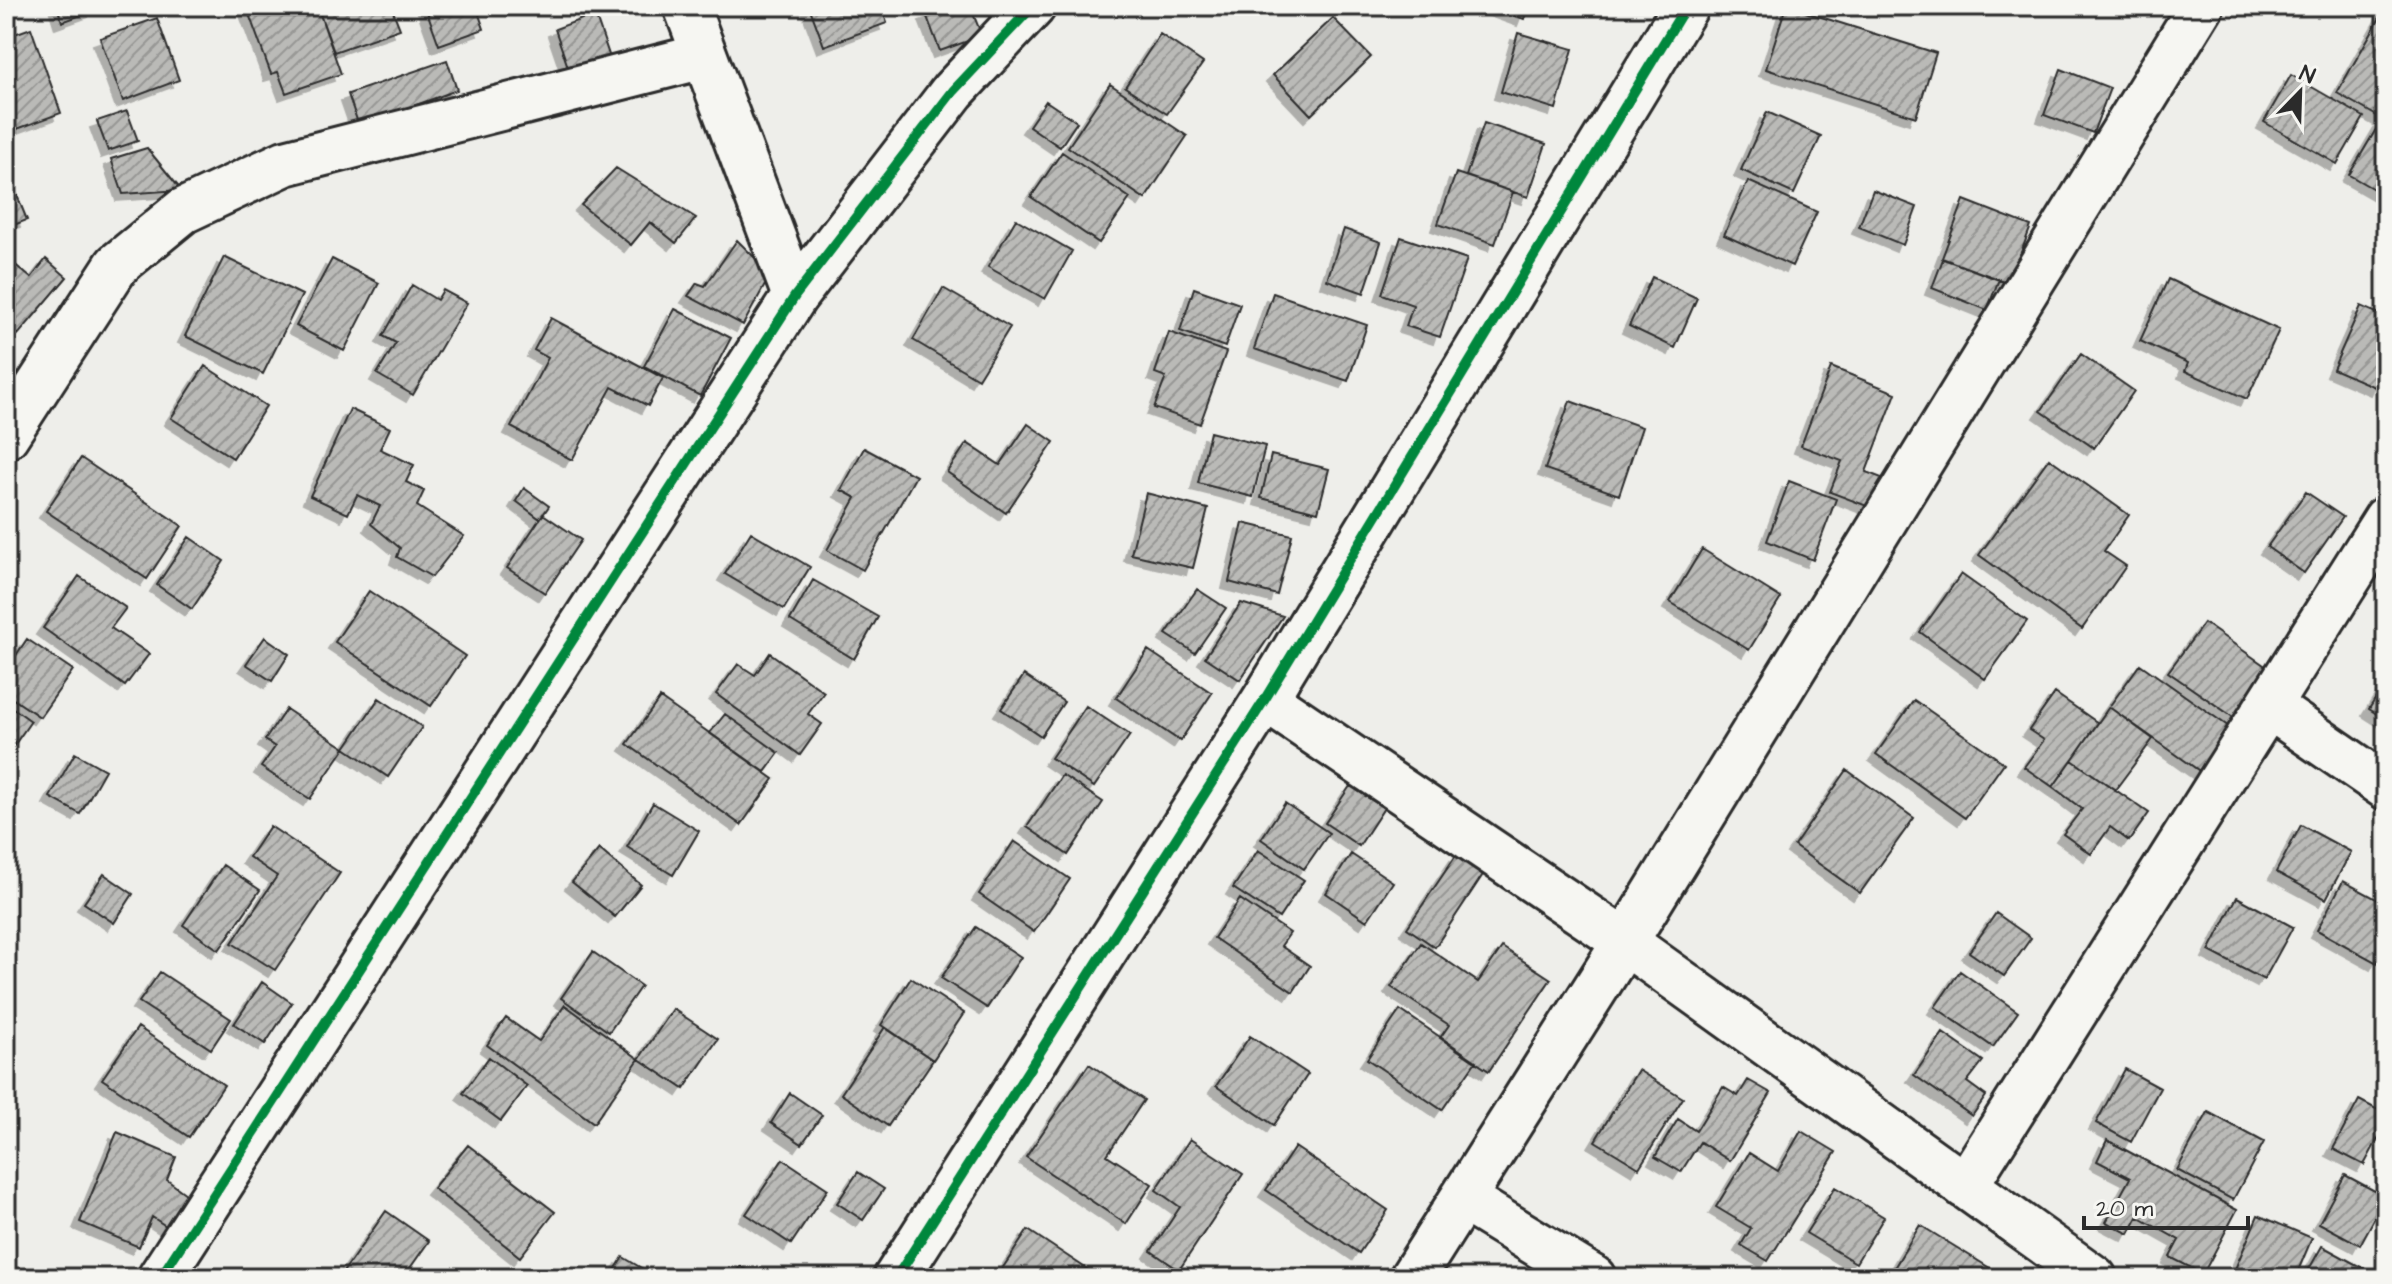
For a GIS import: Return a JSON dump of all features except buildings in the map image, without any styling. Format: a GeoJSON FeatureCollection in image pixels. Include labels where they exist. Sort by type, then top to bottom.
{"type":"FeatureCollection","features":[{"type":"Feature","properties":{"kind":"street"},"geometry":{"type":"LineString","coordinates":[[686,6],[795,296]]}},
{"type":"Feature","properties":{"kind":"street"},"geometry":{"type":"LineString","coordinates":[[160,1278],[795,296],[953,91],[1033,6]]}},
{"type":"Feature","properties":{"kind":"street"},"geometry":{"type":"LineString","coordinates":[[896,1278],[1265,699],[1686,6]]}},
{"type":"Feature","properties":{"kind":"street"},"geometry":{"type":"LineString","coordinates":[[1412,1278],[1625,942],[2201,6]]}},
{"type":"Feature","properties":{"kind":"street"},"geometry":{"type":"LineString","coordinates":[[6,436],[117,265],[183,211],[285,163],[704,56]]}},
{"type":"Feature","properties":{"kind":"street"},"geometry":{"type":"LineString","coordinates":[[1965,1186],[2386,519]]}},
{"type":"Feature","properties":{"kind":"street"},"geometry":{"type":"LineString","coordinates":[[1265,699],[1625,942],[2094,1278]]}},
{"type":"Feature","properties":{"kind":"street"},"geometry":{"type":"LineString","coordinates":[[2270,707],[2386,787]]}},
{"type":"Feature","properties":{"kind":"street"},"geometry":{"type":"LineString","coordinates":[[1464,1199],[1593,1278]]}},
{"type":"Feature","properties":{"kind":"cycle path"},"geometry":{"type":"LineString","coordinates":[[160,1278],[795,296],[953,91],[1033,6]]}},
{"type":"Feature","properties":{"kind":"cycle path"},"geometry":{"type":"LineString","coordinates":[[896,1278],[1265,699],[1686,6]]}}]}
